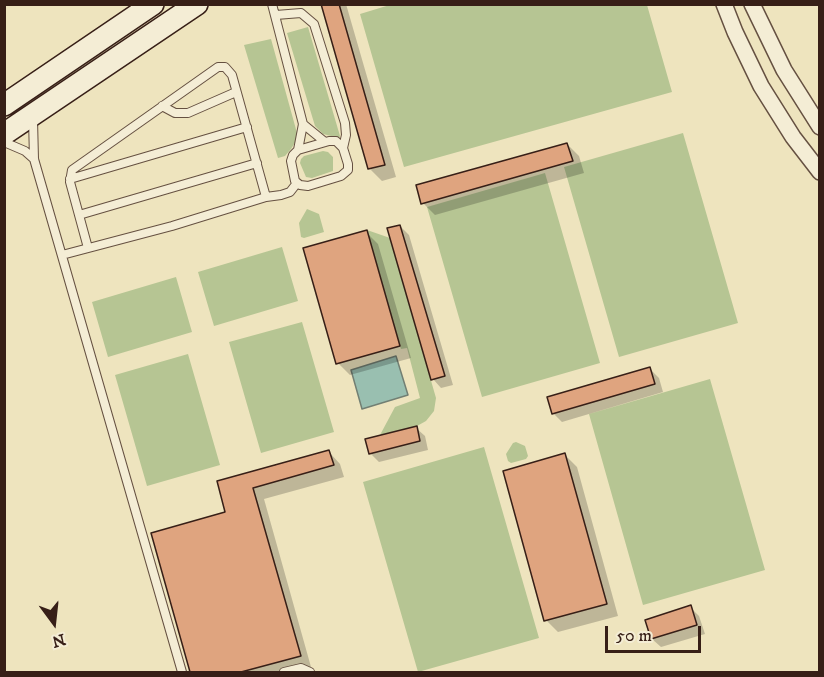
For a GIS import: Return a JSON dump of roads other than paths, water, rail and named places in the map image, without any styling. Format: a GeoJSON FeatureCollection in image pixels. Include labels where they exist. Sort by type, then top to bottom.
{"type":"FeatureCollection","features":[{"type":"Feature","properties":{"kind":"main road"},"geometry":{"type":"LineString","coordinates":[[4,105],[153,4]]}},
{"type":"Feature","properties":{"kind":"main road"},"geometry":{"type":"LineString","coordinates":[[4,134],[197,4]]}},
{"type":"Feature","properties":{"kind":"street"},"geometry":{"type":"LineString","coordinates":[[724,4],[747,60],[766,95],[793,137],[819,171]]}},
{"type":"Feature","properties":{"kind":"street"},"geometry":{"type":"LineString","coordinates":[[752,4],[784,70],[819,127]]}},
{"type":"Feature","properties":{"kind":"lane"},"geometry":{"type":"LineString","coordinates":[[272,4],[303,124],[298,150]]}},
{"type":"Feature","properties":{"kind":"lane"},"geometry":{"type":"LineString","coordinates":[[276,15],[301,13],[314,24],[345,123],[346,135],[343,148],[348,167],[344,175],[308,186],[297,183]]}},
{"type":"Feature","properties":{"kind":"lane"},"geometry":{"type":"LineString","coordinates":[[88,248],[70,178],[76,166],[218,67],[225,67],[230,72],[266,197]]}},
{"type":"Feature","properties":{"kind":"lane"},"geometry":{"type":"LineString","coordinates":[[162,106],[175,113],[188,113],[236,92]]}},
{"type":"Feature","properties":{"kind":"lane"},"geometry":{"type":"LineString","coordinates":[[33,115],[34,159],[182,672]]}},
{"type":"Feature","properties":{"kind":"lane"},"geometry":{"type":"LineString","coordinates":[[303,124],[325,142]]}},
{"type":"Feature","properties":{"kind":"lane"},"geometry":{"type":"LineString","coordinates":[[70,178],[247,127]]}},
{"type":"Feature","properties":{"kind":"lane"},"geometry":{"type":"LineString","coordinates":[[297,183],[291,161],[298,150],[336,141],[343,148]]}},
{"type":"Feature","properties":{"kind":"lane"},"geometry":{"type":"LineString","coordinates":[[4,142],[25,151],[34,159]]}},
{"type":"Feature","properties":{"kind":"lane"},"geometry":{"type":"LineString","coordinates":[[79,215],[257,163]]}},
{"type":"Feature","properties":{"kind":"lane"},"geometry":{"type":"LineString","coordinates":[[62,255],[172,226],[266,197],[281,195],[290,192],[297,183]]}},
{"type":"Feature","properties":{"kind":"lane"},"geometry":{"type":"LineString","coordinates":[[284,672],[301,668],[310,672]]}}]}
